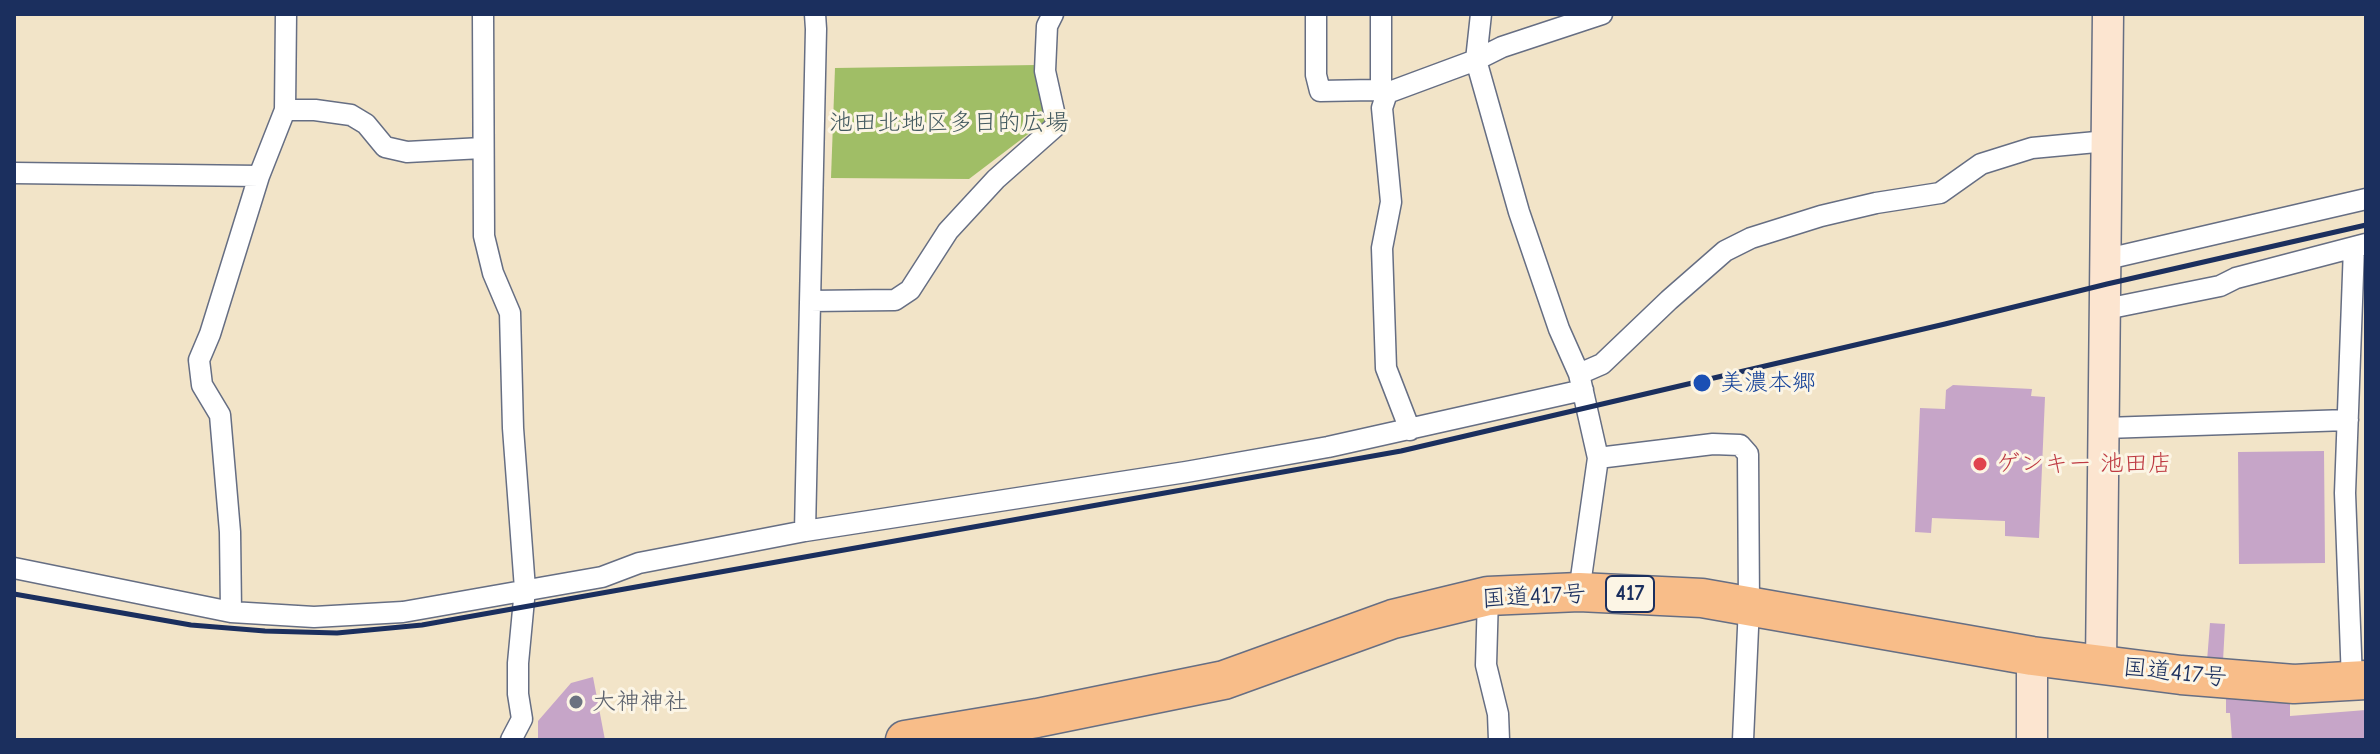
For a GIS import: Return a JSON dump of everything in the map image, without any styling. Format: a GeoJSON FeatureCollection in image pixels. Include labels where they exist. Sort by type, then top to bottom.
{"type":"FeatureCollection","features":[{"type":"Feature","properties":{"kind":"highway","name":"国道417号"},"geometry":{"type":"LineString","coordinates":[[905,740],[1037,729],[1224,680],[1393,619],[1488,596],[1579,592],[1702,598],[2032,656],[2181,675],[2294,684],[2359,681]]}},
{"type":"Feature","properties":{"kind":"street"},"geometry":{"type":"LineString","coordinates":[[231,612],[230,532],[220,415],[202,385],[199,360],[259,176],[285,110],[286,14]]}},
{"type":"Feature","properties":{"kind":"street"},"geometry":{"type":"LineString","coordinates":[[483,14],[484,236],[493,273],[510,313],[513,428],[525,589],[518,663],[522,719],[511,740]]}},
{"type":"Feature","properties":{"kind":"street"},"geometry":{"type":"LineString","coordinates":[[805,531],[815,14]]}},
{"type":"Feature","properties":{"kind":"street"},"geometry":{"type":"LineString","coordinates":[[810,301],[895,300],[910,290],[948,231],[996,179],[1057,125],[1045,71],[1047,26],[1053,14]]}},
{"type":"Feature","properties":{"kind":"street"},"geometry":{"type":"LineString","coordinates":[[1316,14],[1316,75],[1320,91],[1384,90],[1602,14]]}},
{"type":"Feature","properties":{"kind":"street"},"geometry":{"type":"LineString","coordinates":[[1381,14],[1382,108],[1391,202],[1382,248],[1386,368],[1410,430]]}},
{"type":"Feature","properties":{"kind":"street"},"geometry":{"type":"LineString","coordinates":[[1481,14],[1476,60],[1519,212],[1559,329],[1581,382],[1598,458],[1579,592]]}},
{"type":"Feature","properties":{"kind":"street"},"geometry":{"type":"LineString","coordinates":[[2101,665],[2108,14]]}},
{"type":"Feature","properties":{"kind":"street"},"geometry":{"type":"LineString","coordinates":[[285,110],[351,115],[366,124],[385,147],[407,152],[482,148]]}},
{"type":"Feature","properties":{"kind":"street"},"geometry":{"type":"LineString","coordinates":[[14,568],[231,612],[314,617],[403,612],[602,577],[639,563],[805,531],[1328,447],[1410,430],[1581,382],[1725,251],[1751,238],[1821,216],[1940,193],[1981,164],[2032,148],[2107,141]]}},
{"type":"Feature","properties":{"kind":"street"},"geometry":{"type":"LineString","coordinates":[[14,173],[259,176]]}},
{"type":"Feature","properties":{"kind":"street"},"geometry":{"type":"LineString","coordinates":[[2107,259],[2366,199]]}},
{"type":"Feature","properties":{"kind":"street"},"geometry":{"type":"LineString","coordinates":[[2106,309],[2220,286],[2236,278],[2360,246],[2345,493],[2359,681]]}},
{"type":"Feature","properties":{"kind":"street"},"geometry":{"type":"LineString","coordinates":[[2105,428],[2348,420]]}},
{"type":"Feature","properties":{"kind":"street"},"geometry":{"type":"LineString","coordinates":[[1598,458],[1713,444],[1740,445],[1748,454],[1749,606],[1743,740]]}},
{"type":"Feature","properties":{"kind":"street"},"geometry":{"type":"LineString","coordinates":[[1488,596],[1486,665],[1498,714],[1499,740]]}},
{"type":"Feature","properties":{"kind":"street"},"geometry":{"type":"LineString","coordinates":[[2032,656],[2032,740]]}},
{"type":"Feature","properties":{"kind":"green space","name":"池田北地区多目的広場"},"geometry":{"type":"Polygon","coordinates":[[[1036,65],[1048,119],[969,179],[831,178],[835,68],[1036,65]]]}},
{"type":"Feature","properties":{"kind":"building","name":"ゲンキー 池田店"},"geometry":{"type":"Polygon","coordinates":[[[1953,385],[2032,389],[2031,396],[2045,397],[2039,538],[2005,536],[2005,521],[1932,518],[1931,533],[1915,532],[1920,408],[1945,409],[1946,390],[1953,385]]]}},
{"type":"Feature","properties":{"kind":"building"},"geometry":{"type":"Polygon","coordinates":[[[2324,451],[2325,563],[2239,564],[2238,452],[2324,451]]]}},
{"type":"Feature","properties":{"kind":"building"},"geometry":{"type":"Polygon","coordinates":[[[2210,623],[2225,624],[2223,661],[2207,661],[2210,623]]]}},
{"type":"Feature","properties":{"kind":"building","name":"大神神社"},"geometry":{"type":"Polygon","coordinates":[[[593,677],[605,740],[538,740],[538,721],[571,683],[593,677]]]}},
{"type":"Feature","properties":{"kind":"building"},"geometry":{"type":"Polygon","coordinates":[[[2290,694],[2290,716],[2366,710],[2366,740],[2232,740],[2226,696],[2290,694]]]}},
{"type":"Feature","properties":{"kind":"railway"},"geometry":{"type":"LineString","coordinates":[[14,594],[191,625],[265,631],[337,633],[422,625],[1401,451],[2366,225]]}},
{"type":"Feature","properties":{"kind":"place","name":"美濃本郷"},"geometry":{"type":"Point","coordinates":[1702,383]}},
{"type":"Feature","properties":{"kind":"place","name":"ゲンキー 池田店"},"geometry":{"type":"Point","coordinates":[1980,464]}},
{"type":"Feature","properties":{"kind":"place","name":"大神神社"},"geometry":{"type":"Point","coordinates":[576,702]}}]}
